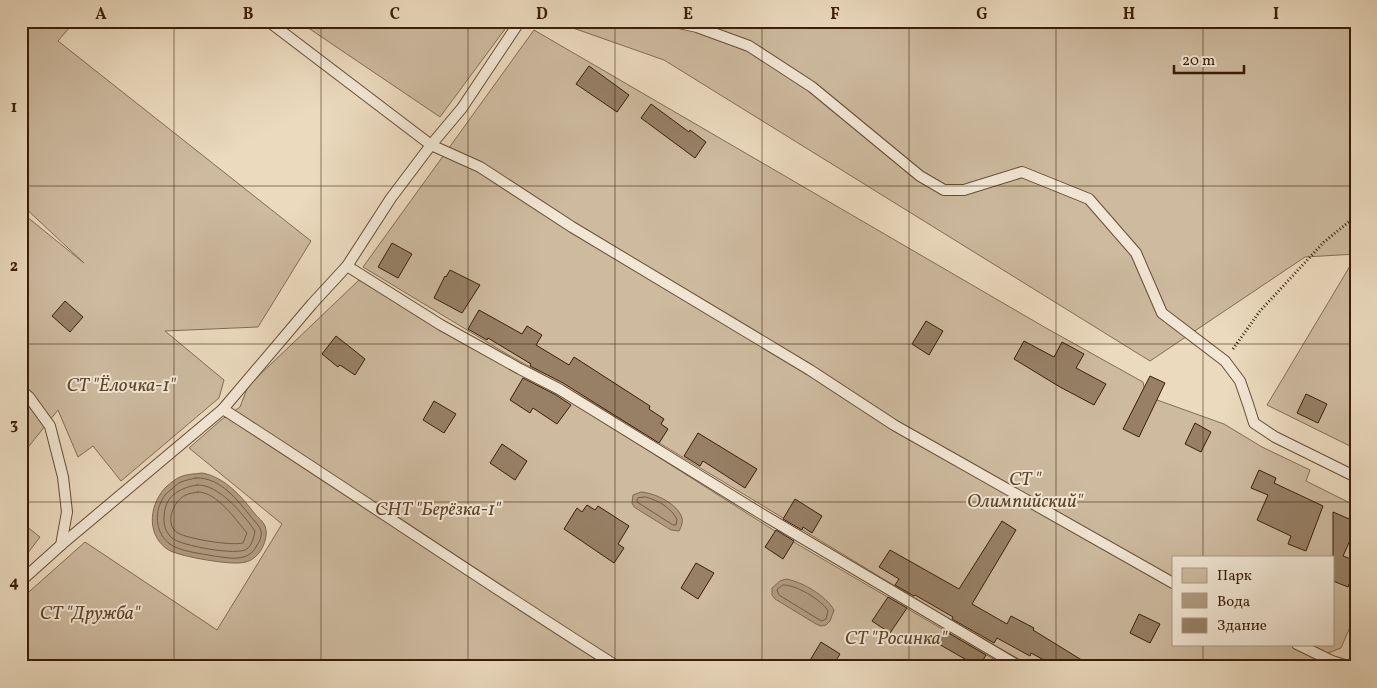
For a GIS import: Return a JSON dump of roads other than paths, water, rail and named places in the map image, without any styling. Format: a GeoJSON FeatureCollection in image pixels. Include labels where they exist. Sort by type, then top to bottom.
{"type":"FeatureCollection","features":[{"type":"Feature","properties":{"kind":"lane"},"geometry":{"type":"LineString","coordinates":[[268,21],[431,145],[480,167],[572,227],[810,370],[894,425],[1172,582]]}},
{"type":"Feature","properties":{"kind":"lane"},"geometry":{"type":"LineString","coordinates":[[21,581],[223,409],[312,304],[347,266],[391,198],[462,108],[520,21]]}},
{"type":"Feature","properties":{"kind":"lane"},"geometry":{"type":"LineString","coordinates":[[670,21],[696,26],[749,46],[812,87],[920,176],[944,190],[964,190],[1022,172],[1089,199],[1136,253],[1162,312],[1225,361],[1240,381],[1254,423],[1275,437],[1356,476]]}},
{"type":"Feature","properties":{"kind":"lane"},"geometry":{"type":"LineString","coordinates":[[347,266],[441,325],[559,389],[760,513],[1020,667]]}},
{"type":"Feature","properties":{"kind":"lane"},"geometry":{"type":"LineString","coordinates":[[21,390],[29,396],[50,426],[63,477],[67,512],[61,546]]}},
{"type":"Feature","properties":{"kind":"lane"},"geometry":{"type":"LineString","coordinates":[[223,409],[430,546],[618,667]]}},
{"type":"Feature","properties":{"kind":"lane"},"geometry":{"type":"LineString","coordinates":[[1301,646],[1351,667]]}},
{"type":"Feature","properties":{"kind":"water"},"geometry":{"type":"Polygon","coordinates":[[[202,473],[225,483],[264,524],[266,534],[264,543],[252,560],[243,563],[232,563],[201,559],[172,552],[155,535],[152,518],[161,493],[167,486],[182,476],[202,473]]]}},
{"type":"Feature","properties":{"kind":"water"},"geometry":{"type":"Polygon","coordinates":[[[641,492],[659,497],[676,508],[682,518],[679,531],[671,530],[634,507],[632,503],[633,495],[641,492]]]}},
{"type":"Feature","properties":{"kind":"water"},"geometry":{"type":"Polygon","coordinates":[[[786,579],[800,583],[826,600],[834,610],[830,621],[826,625],[816,624],[775,599],[772,595],[772,588],[780,581],[786,579]]]}},
{"type":"Feature","properties":{"kind":"park label","name":"СТ \"Ёлочка-1\""},"geometry":{"type":"Point","coordinates":[121,384]}},
{"type":"Feature","properties":{"kind":"park label","name":"СТ \" Олимпийский\""},"geometry":{"type":"Point","coordinates":[1025,489]}},
{"type":"Feature","properties":{"kind":"park label","name":"СНТ \"Берёзка-1\""},"geometry":{"type":"Point","coordinates":[438,508]}},
{"type":"Feature","properties":{"kind":"park label","name":"СТ \"Дружба\""},"geometry":{"type":"Point","coordinates":[90,612]}},
{"type":"Feature","properties":{"kind":"park label","name":"СТ \"Росинка\""},"geometry":{"type":"Point","coordinates":[896,637]}}]}
